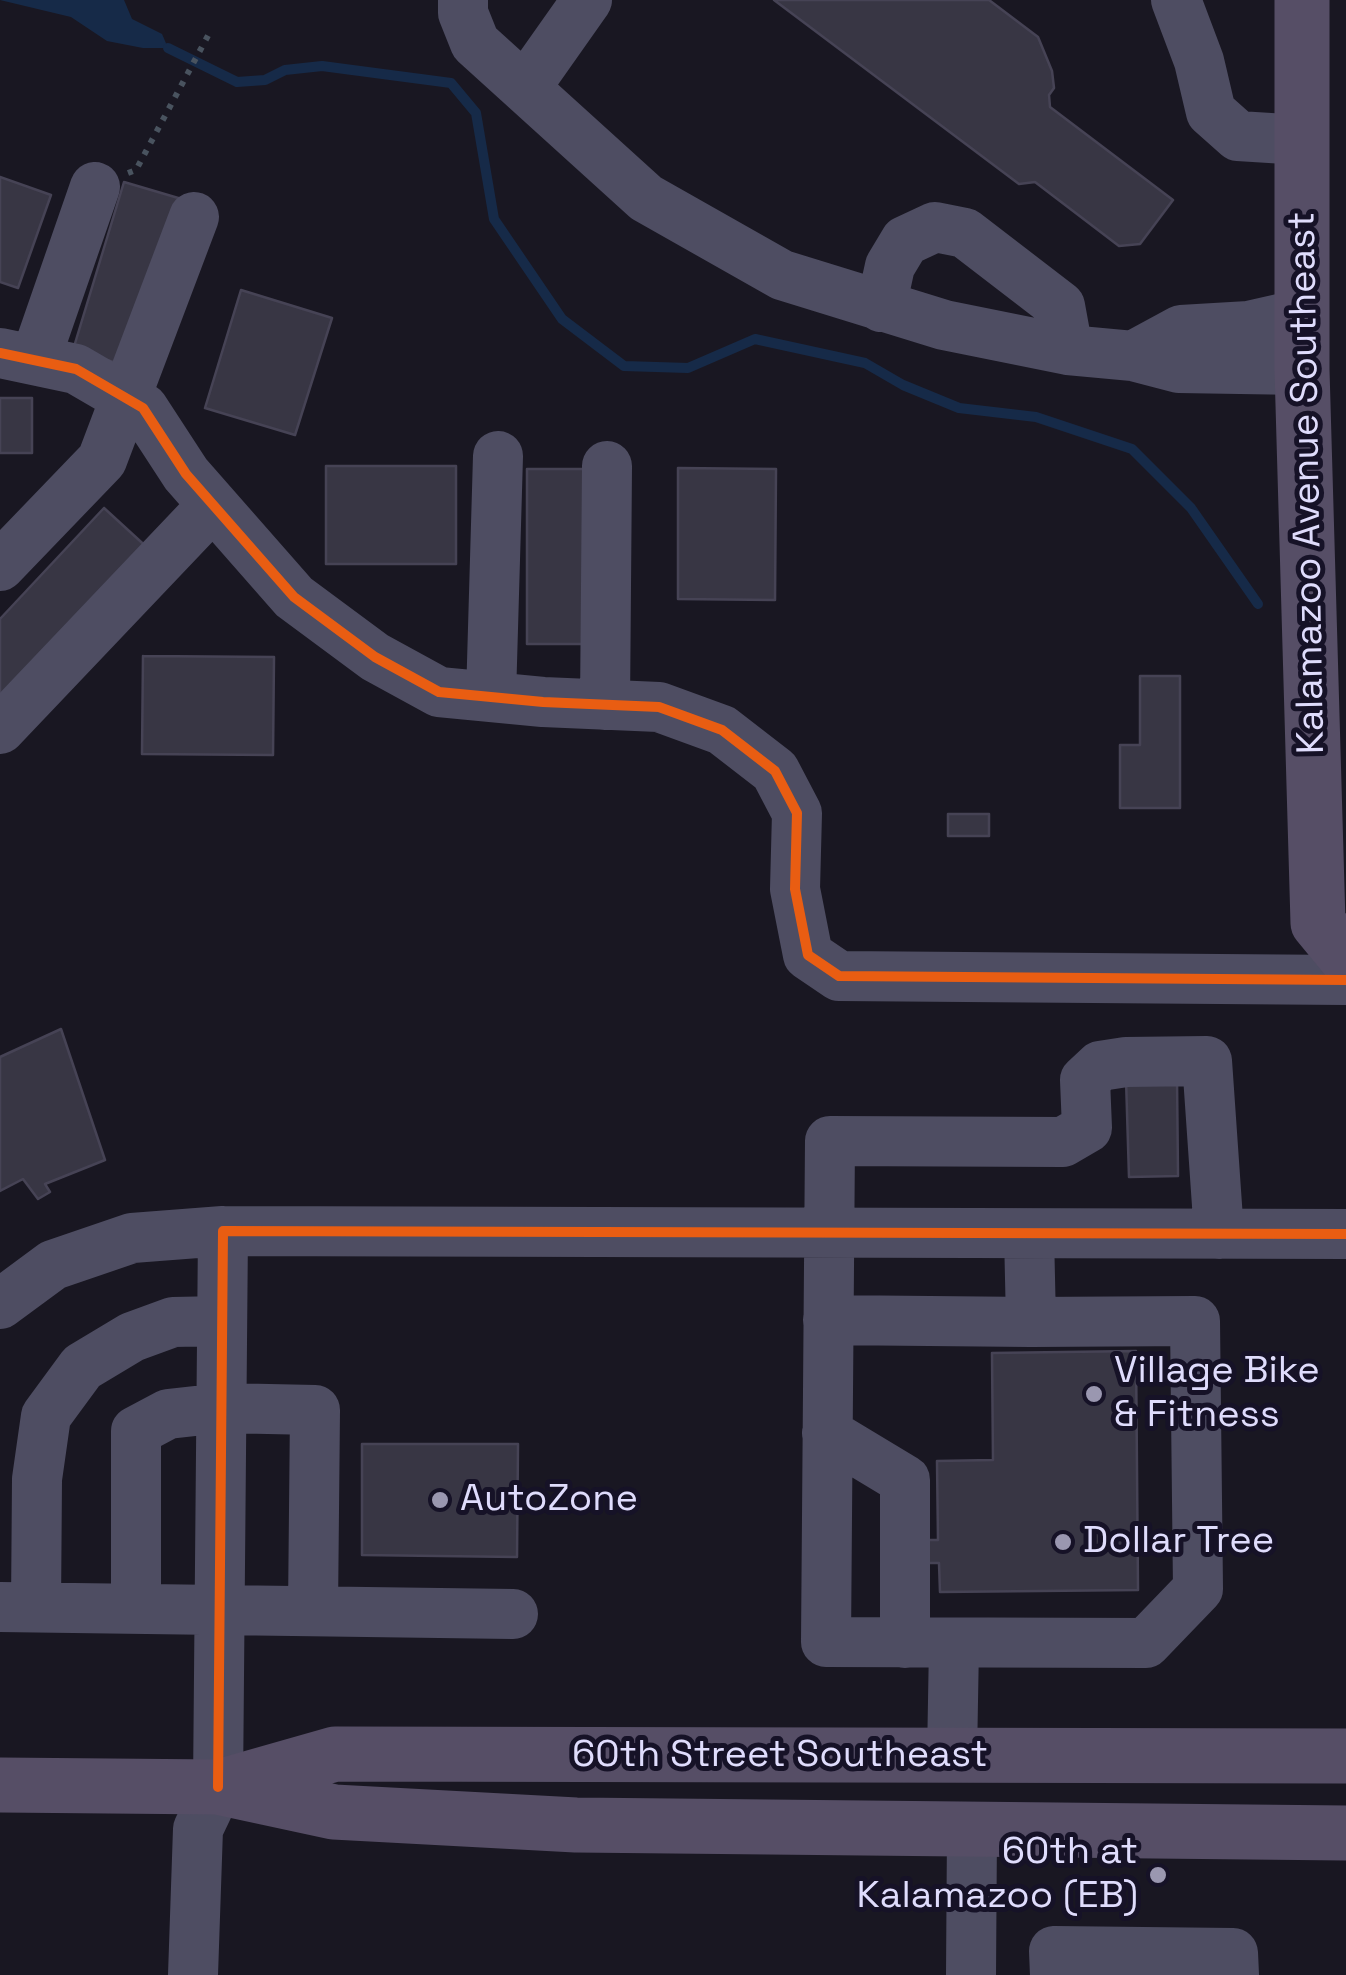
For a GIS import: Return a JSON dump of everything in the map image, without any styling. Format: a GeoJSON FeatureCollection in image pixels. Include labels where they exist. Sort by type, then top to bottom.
{"type":"FeatureCollection","features":[{"type":"Feature","properties":{"kind":"main road","name":"Kalamazoo Avenue Southeast"},"geometry":{"type":"LineString","coordinates":[[1302,0],[1324,146],[1302,314],[1318,923],[1346,957]]}},
{"type":"Feature","properties":{"kind":"main road"},"geometry":{"type":"LineString","coordinates":[[1313,743],[1332,774],[1346,786]]}},
{"type":"Feature","properties":{"kind":"main road","name":"60th Street Southeast"},"geometry":{"type":"LineString","coordinates":[[218,1787],[335,1754],[1346,1756]]}},
{"type":"Feature","properties":{"kind":"main road"},"geometry":{"type":"LineString","coordinates":[[751,1828],[759,1802],[774,1779],[795,1764],[817,1756]]}},
{"type":"Feature","properties":{"kind":"main road","name":"60th Street Southeast"},"geometry":{"type":"LineString","coordinates":[[0,1784],[218,1787],[334,1812],[576,1825],[1346,1833]]}},
{"type":"Feature","properties":{"kind":"street"},"geometry":{"type":"LineString","coordinates":[[464,0],[463,13],[474,44],[646,198],[782,275],[944,325],[1068,350],[1134,356],[1179,368],[1302,370]]}},
{"type":"Feature","properties":{"kind":"street"},"geometry":{"type":"LineString","coordinates":[[525,88],[588,0]]}},
{"type":"Feature","properties":{"kind":"street"},"geometry":{"type":"LineString","coordinates":[[1176,0],[1199,62],[1211,112],[1238,136],[1324,146]]}},
{"type":"Feature","properties":{"kind":"street"},"geometry":{"type":"LineString","coordinates":[[95,187],[17,357],[76,369],[142,408],[186,474],[294,597],[375,657],[439,692],[659,707],[722,730],[775,771],[796,813],[795,889],[808,955],[840,976],[1346,980]]}},
{"type":"Feature","properties":{"kind":"street"},"geometry":{"type":"LineString","coordinates":[[0,566],[102,460],[194,217]]}},
{"type":"Feature","properties":{"kind":"street"},"geometry":{"type":"LineString","coordinates":[[882,306],[890,266],[905,241],[934,226],[965,233],[1060,306],[1068,350]]}},
{"type":"Feature","properties":{"kind":"street"},"geometry":{"type":"LineString","coordinates":[[1134,356],[1181,330],[1249,326],[1302,314]]}},
{"type":"Feature","properties":{"kind":"street"},"geometry":{"type":"LineString","coordinates":[[492,697],[498,456]]}},
{"type":"Feature","properties":{"kind":"street"},"geometry":{"type":"LineString","coordinates":[[605,704],[607,466]]}},
{"type":"Feature","properties":{"kind":"street"},"geometry":{"type":"LineString","coordinates":[[0,729],[213,505]]}},
{"type":"Feature","properties":{"kind":"street"},"geometry":{"type":"LineString","coordinates":[[828,1320],[1195,1321],[1198,1588],[1146,1644],[826,1642],[828,1233],[830,1141],[1063,1142],[1087,1128],[1085,1080],[1100,1066],[1207,1061],[1219,1234]]}},
{"type":"Feature","properties":{"kind":"street"},"geometry":{"type":"LineString","coordinates":[[193,1975],[198,1829],[218,1787],[223,1232]]}},
{"type":"Feature","properties":{"kind":"street"},"geometry":{"type":"LineString","coordinates":[[0,1304],[53,1265],[132,1238],[223,1232],[1346,1234]]}},
{"type":"Feature","properties":{"kind":"street"},"geometry":{"type":"LineString","coordinates":[[1029,1234],[1031,1322]]}},
{"type":"Feature","properties":{"kind":"street"},"geometry":{"type":"LineString","coordinates":[[222,1321],[174,1322],[132,1336],[82,1368],[46,1416],[18,1607],[513,1614]]}},
{"type":"Feature","properties":{"kind":"street"},"geometry":{"type":"LineString","coordinates":[[136,1608],[136,1431],[168,1414],[222,1408],[315,1410],[313,1610]]}},
{"type":"Feature","properties":{"kind":"street"},"geometry":{"type":"LineString","coordinates":[[828,1433],[905,1480],[905,1644]]}},
{"type":"Feature","properties":{"kind":"street"},"geometry":{"type":"LineString","coordinates":[[952,1757],[954,1644]]}},
{"type":"Feature","properties":{"kind":"street"},"geometry":{"type":"LineString","coordinates":[[971,1975],[972,1830]]}},
{"type":"Feature","properties":{"kind":"street"},"geometry":{"type":"LineString","coordinates":[[1054,1975],[1054,1951],[1233,1953],[1234,1975]]}},
{"type":"Feature","properties":{"kind":"path"},"geometry":{"type":"LineString","coordinates":[[95,187],[136,170],[211,30]]}},
{"type":"Feature","properties":{"kind":"water"},"geometry":{"type":"Polygon","coordinates":[[[0,0],[124,0],[132,19],[162,34],[168,48],[107,41],[71,17],[0,0]]]}},
{"type":"Feature","properties":{"kind":"building"},"geometry":{"type":"Polygon","coordinates":[[[774,0],[989,0],[1038,37],[1052,71],[1050,107],[1173,200],[1140,244],[1119,246],[1035,182],[1019,184],[774,0]]]}},
{"type":"Feature","properties":{"kind":"building"},"geometry":{"type":"Polygon","coordinates":[[[0,177],[51,195],[18,288],[0,282],[0,177]]]}},
{"type":"Feature","properties":{"kind":"building"},"geometry":{"type":"Polygon","coordinates":[[[124,182],[185,200],[134,368],[73,350],[124,182]]]}},
{"type":"Feature","properties":{"kind":"building"},"geometry":{"type":"Polygon","coordinates":[[[241,290],[332,318],[295,435],[205,408],[241,290]]]}},
{"type":"Feature","properties":{"kind":"building"},"geometry":{"type":"Polygon","coordinates":[[[0,398],[32,398],[32,453],[0,453],[0,398]]]}},
{"type":"Feature","properties":{"kind":"building"},"geometry":{"type":"Polygon","coordinates":[[[326,466],[456,466],[456,564],[326,564],[326,466]]]}},
{"type":"Feature","properties":{"kind":"building"},"geometry":{"type":"Polygon","coordinates":[[[678,468],[776,469],[775,600],[678,599],[678,468]]]}},
{"type":"Feature","properties":{"kind":"building"},"geometry":{"type":"Polygon","coordinates":[[[527,469],[593,469],[593,644],[527,644],[527,469]]]}},
{"type":"Feature","properties":{"kind":"building"},"geometry":{"type":"Polygon","coordinates":[[[104,508],[152,552],[0,715],[0,619],[104,508]]]}},
{"type":"Feature","properties":{"kind":"building"},"geometry":{"type":"Polygon","coordinates":[[[143,656],[274,657],[273,755],[142,754],[143,656]]]}},
{"type":"Feature","properties":{"kind":"building"},"geometry":{"type":"Polygon","coordinates":[[[1140,676],[1180,676],[1180,808],[1120,808],[1120,745],[1140,745],[1140,676]]]}},
{"type":"Feature","properties":{"kind":"building"},"geometry":{"type":"Polygon","coordinates":[[[948,814],[989,814],[989,836],[948,836],[948,814]]]}},
{"type":"Feature","properties":{"kind":"building"},"geometry":{"type":"Polygon","coordinates":[[[61,1029],[105,1160],[45,1184],[50,1192],[38,1199],[23,1179],[0,1191],[0,1057],[61,1029]]]}},
{"type":"Feature","properties":{"kind":"building"},"geometry":{"type":"Polygon","coordinates":[[[1177,1078],[1178,1176],[1129,1177],[1126,1079],[1177,1078]]]}},
{"type":"Feature","properties":{"kind":"building"},"geometry":{"type":"Polygon","coordinates":[[[1136,1351],[1138,1590],[940,1592],[939,1563],[909,1563],[907,1540],[938,1540],[937,1461],[993,1460],[992,1353],[1136,1351]]]}},
{"type":"Feature","properties":{"kind":"building","name":"AutoZone"},"geometry":{"type":"Polygon","coordinates":[[[362,1444],[518,1444],[517,1557],[362,1555],[362,1444]]]}},
{"type":"Feature","properties":{"kind":"waterway"},"geometry":{"type":"LineString","coordinates":[[168,48],[237,82],[265,80],[285,70],[322,66],[451,83],[476,113],[494,219],[562,319],[624,366],[688,368],[755,339],[865,363],[903,385],[959,408],[1036,417],[1132,449],[1191,508],[1258,604]]}},
{"type":"Feature","properties":{"kind":"cycle path"},"geometry":{"type":"LineString","coordinates":[[0,353],[76,369],[143,408],[186,474],[294,597],[375,657],[439,692],[659,707],[722,730],[775,771],[797,813],[795,889],[808,955],[839,976],[1346,980]]}},
{"type":"Feature","properties":{"kind":"cycle path"},"geometry":{"type":"LineString","coordinates":[[218,1787],[223,1231],[1346,1234]]}},
{"type":"Feature","properties":{"kind":"place","name":"Village Bike & Fitness"},"geometry":{"type":"Point","coordinates":[1094,1394]}},
{"type":"Feature","properties":{"kind":"place","name":"AutoZone"},"geometry":{"type":"Point","coordinates":[440,1500]}},
{"type":"Feature","properties":{"kind":"place","name":"Dollar Tree"},"geometry":{"type":"Point","coordinates":[1063,1542]}},
{"type":"Feature","properties":{"kind":"place","name":"60th at Kalamazoo (EB)"},"geometry":{"type":"Point","coordinates":[1158,1875]}}]}
